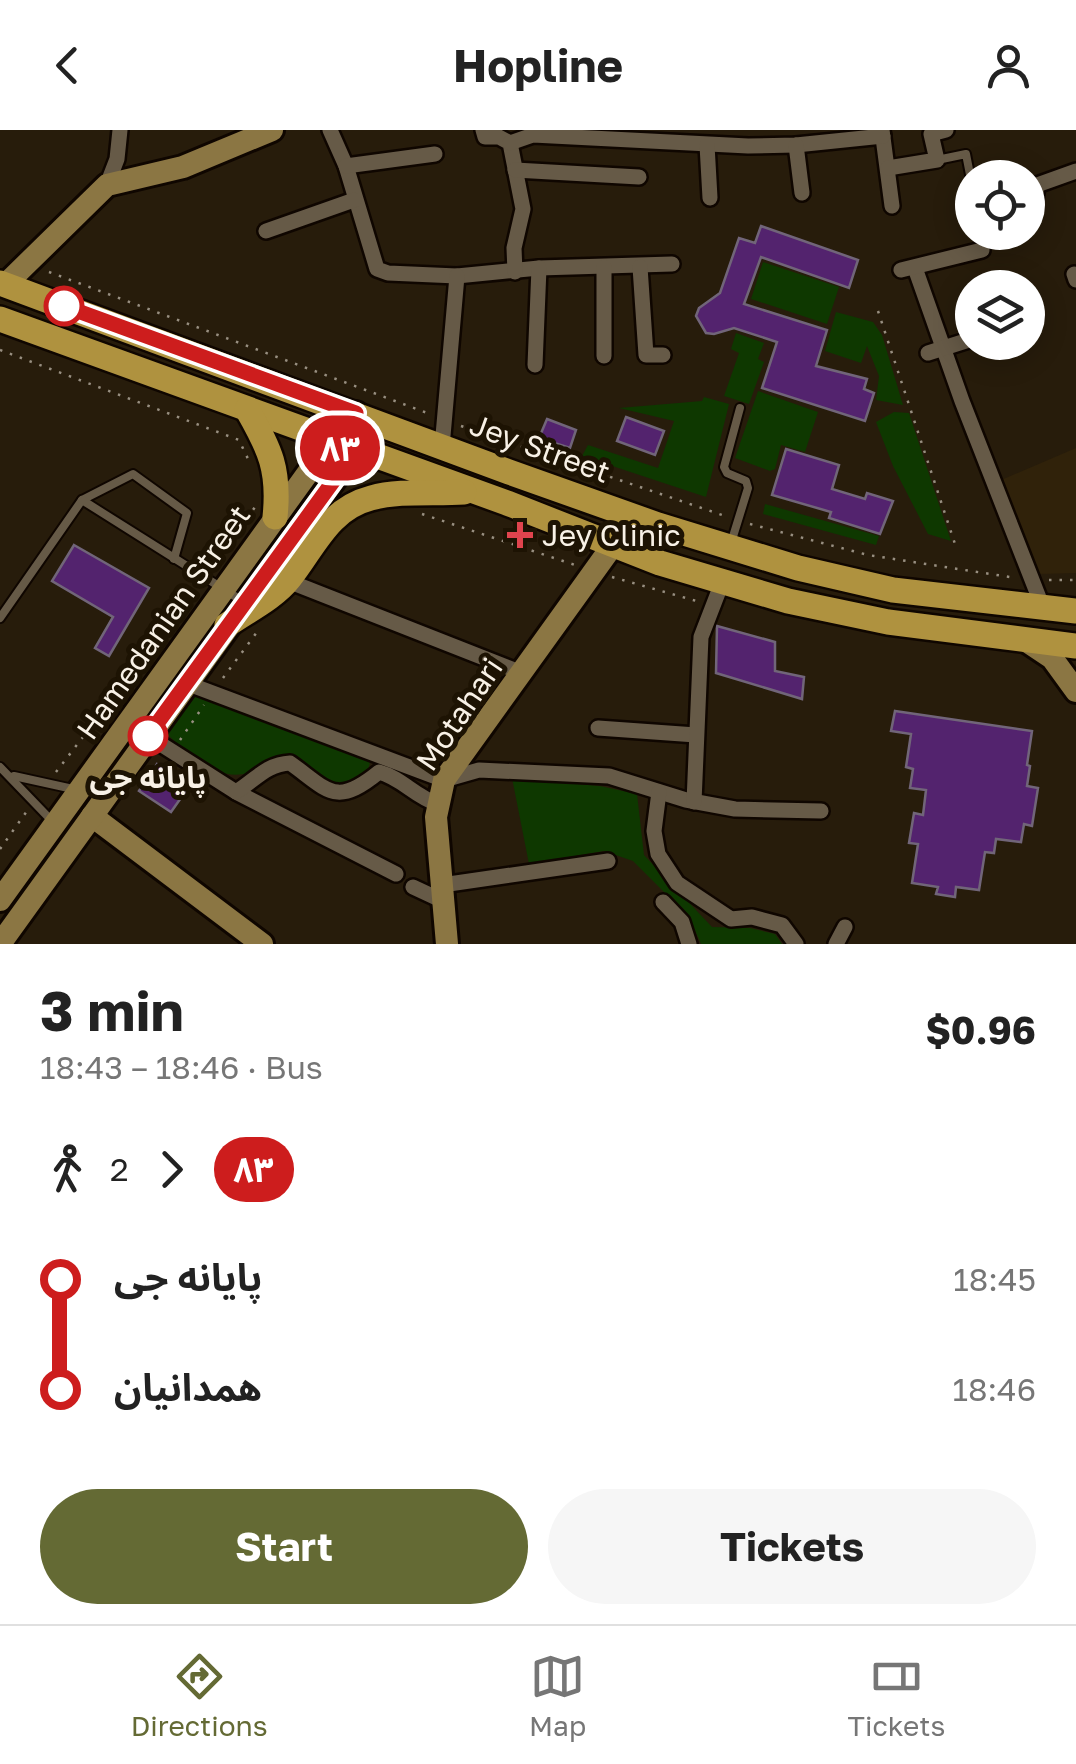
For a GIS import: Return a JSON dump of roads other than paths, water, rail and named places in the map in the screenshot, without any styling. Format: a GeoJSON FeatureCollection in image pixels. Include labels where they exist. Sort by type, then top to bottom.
{"type":"FeatureCollection","features":[{"type":"Feature","properties":{"kind":"main road"},"geometry":{"type":"LineString","coordinates":[[3,284],[108,185],[183,167],[264,132]]}},
{"type":"Feature","properties":{"kind":"main road","name":"Jey Street"},"geometry":{"type":"LineString","coordinates":[[3,284],[442,448],[658,525],[798,568],[893,590],[1076,610]]}},
{"type":"Feature","properties":{"kind":"main road"},"geometry":{"type":"LineString","coordinates":[[0,319],[613,544],[788,601],[888,622],[1076,646]]}},
{"type":"Feature","properties":{"kind":"main road"},"geometry":{"type":"LineString","coordinates":[[247,409],[275,465],[278,490],[266,510]]}},
{"type":"Feature","properties":{"kind":"main road"},"geometry":{"type":"LineString","coordinates":[[341,442],[356,413]]}},
{"type":"Feature","properties":{"kind":"main road","name":"Hamedanian Street"},"geometry":{"type":"LineString","coordinates":[[2,895],[224,590],[266,510],[341,442]]}},
{"type":"Feature","properties":{"kind":"main road","name":"Hamedanian Street"},"geometry":{"type":"LineString","coordinates":[[0,944],[227,625],[224,590],[337,476],[341,442]]}},
{"type":"Feature","properties":{"kind":"main road"},"geometry":{"type":"LineString","coordinates":[[227,625],[288,581],[321,531],[343,510],[368,498],[475,492]]}},
{"type":"Feature","properties":{"kind":"main road","name":"Motahari"},"geometry":{"type":"LineString","coordinates":[[447,944],[436,817],[444,780],[613,544]]}},
{"type":"Feature","properties":{"kind":"main road"},"geometry":{"type":"LineString","coordinates":[[1028,642],[1052,658],[1076,692]]}},
{"type":"Feature","properties":{"kind":"main road"},"geometry":{"type":"LineString","coordinates":[[86,782],[111,788]]}},
{"type":"Feature","properties":{"kind":"main road"},"geometry":{"type":"LineString","coordinates":[[92,816],[262,944]]}},
{"type":"Feature","properties":{"kind":"main road"},"geometry":{"type":"LineString","coordinates":[[49,832],[65,854]]}},
{"type":"Feature","properties":{"kind":"street"},"geometry":{"type":"LineString","coordinates":[[108,185],[120,130]]}},
{"type":"Feature","properties":{"kind":"street"},"geometry":{"type":"LineString","coordinates":[[330,130],[346,166],[377,269],[388,273],[457,276],[539,268],[672,264]]}},
{"type":"Feature","properties":{"kind":"street"},"geometry":{"type":"LineString","coordinates":[[483,130],[485,137],[499,137],[510,143],[533,135],[796,145],[883,133],[892,206]]}},
{"type":"Feature","properties":{"kind":"street"},"geometry":{"type":"LineString","coordinates":[[888,168],[937,160],[931,134],[946,130]]}},
{"type":"Feature","properties":{"kind":"street"},"geometry":{"type":"LineString","coordinates":[[510,143],[524,209],[514,248],[515,272]]}},
{"type":"Feature","properties":{"kind":"street"},"geometry":{"type":"LineString","coordinates":[[708,144],[710,198]]}},
{"type":"Feature","properties":{"kind":"street"},"geometry":{"type":"LineString","coordinates":[[796,145],[802,194]]}},
{"type":"Feature","properties":{"kind":"street"},"geometry":{"type":"LineString","coordinates":[[346,166],[435,154]]}},
{"type":"Feature","properties":{"kind":"street"},"geometry":{"type":"LineString","coordinates":[[515,170],[639,177]]}},
{"type":"Feature","properties":{"kind":"street"},"geometry":{"type":"LineString","coordinates":[[1045,182],[1076,171]]}},
{"type":"Feature","properties":{"kind":"street"},"geometry":{"type":"LineString","coordinates":[[266,231],[354,200]]}},
{"type":"Feature","properties":{"kind":"street"},"geometry":{"type":"LineString","coordinates":[[982,250],[908,269],[945,348],[1043,608]]}},
{"type":"Feature","properties":{"kind":"street"},"geometry":{"type":"LineString","coordinates":[[604,267],[604,356]]}},
{"type":"Feature","properties":{"kind":"street"},"geometry":{"type":"LineString","coordinates":[[640,267],[646,354],[663,354]]}},
{"type":"Feature","properties":{"kind":"street"},"geometry":{"type":"LineString","coordinates":[[536,365],[539,268]]}},
{"type":"Feature","properties":{"kind":"street"},"geometry":{"type":"LineString","coordinates":[[442,448],[457,276]]}},
{"type":"Feature","properties":{"kind":"street"},"geometry":{"type":"LineString","coordinates":[[928,353],[955,345]]}},
{"type":"Feature","properties":{"kind":"street"},"geometry":{"type":"LineString","coordinates":[[959,439],[976,437]]}},
{"type":"Feature","properties":{"kind":"street"},"geometry":{"type":"LineString","coordinates":[[694,802],[701,637],[722,580]]}},
{"type":"Feature","properties":{"kind":"street"},"geometry":{"type":"LineString","coordinates":[[288,581],[522,673]]}},
{"type":"Feature","properties":{"kind":"street"},"geometry":{"type":"LineString","coordinates":[[186,683],[444,780],[479,770],[609,776],[694,802],[735,809],[821,811]]}},
{"type":"Feature","properties":{"kind":"street"},"geometry":{"type":"LineString","coordinates":[[598,728],[696,735]]}},
{"type":"Feature","properties":{"kind":"street"},"geometry":{"type":"LineString","coordinates":[[148,736],[236,792],[396,874]]}},
{"type":"Feature","properties":{"kind":"street"},"geometry":{"type":"LineString","coordinates":[[236,792],[266,769],[290,764],[323,790],[339,794],[378,772],[438,804]]}},
{"type":"Feature","properties":{"kind":"street"},"geometry":{"type":"LineString","coordinates":[[658,792],[654,831],[658,854],[677,883],[731,919],[752,918],[782,924],[796,944]]}},
{"type":"Feature","properties":{"kind":"street"},"geometry":{"type":"LineString","coordinates":[[412,888],[442,893],[608,862]]}},
{"type":"Feature","properties":{"kind":"street"},"geometry":{"type":"LineString","coordinates":[[663,902],[682,922],[689,944]]}},
{"type":"Feature","properties":{"kind":"street"},"geometry":{"type":"LineString","coordinates":[[836,944],[845,927]]}},
{"type":"Feature","properties":{"kind":"lane"},"geometry":{"type":"LineString","coordinates":[[937,160],[966,154],[967,160]]}},
{"type":"Feature","properties":{"kind":"lane"},"geometry":{"type":"LineString","coordinates":[[730,547],[748,488],[746,481],[724,467],[740,408]]}},
{"type":"Feature","properties":{"kind":"lane"},"geometry":{"type":"LineString","coordinates":[[0,618],[82,500],[133,474],[187,512],[174,559]]}},
{"type":"Feature","properties":{"kind":"lane"},"geometry":{"type":"LineString","coordinates":[[82,500],[224,590]]}},
{"type":"Feature","properties":{"kind":"lane"},"geometry":{"type":"LineString","coordinates":[[0,767],[34,802],[49,832]]}},
{"type":"Feature","properties":{"kind":"lane"},"geometry":{"type":"LineString","coordinates":[[9,775],[46,784],[86,782]]}},
{"type":"Feature","properties":{"kind":"place","name":"Jey Clinic"},"geometry":{"type":"Point","coordinates":[520,535]}},
{"type":"Feature","properties":{"kind":"place","name":"پایانه جی"},"geometry":{"type":"Point","coordinates":[148,736]}}]}
